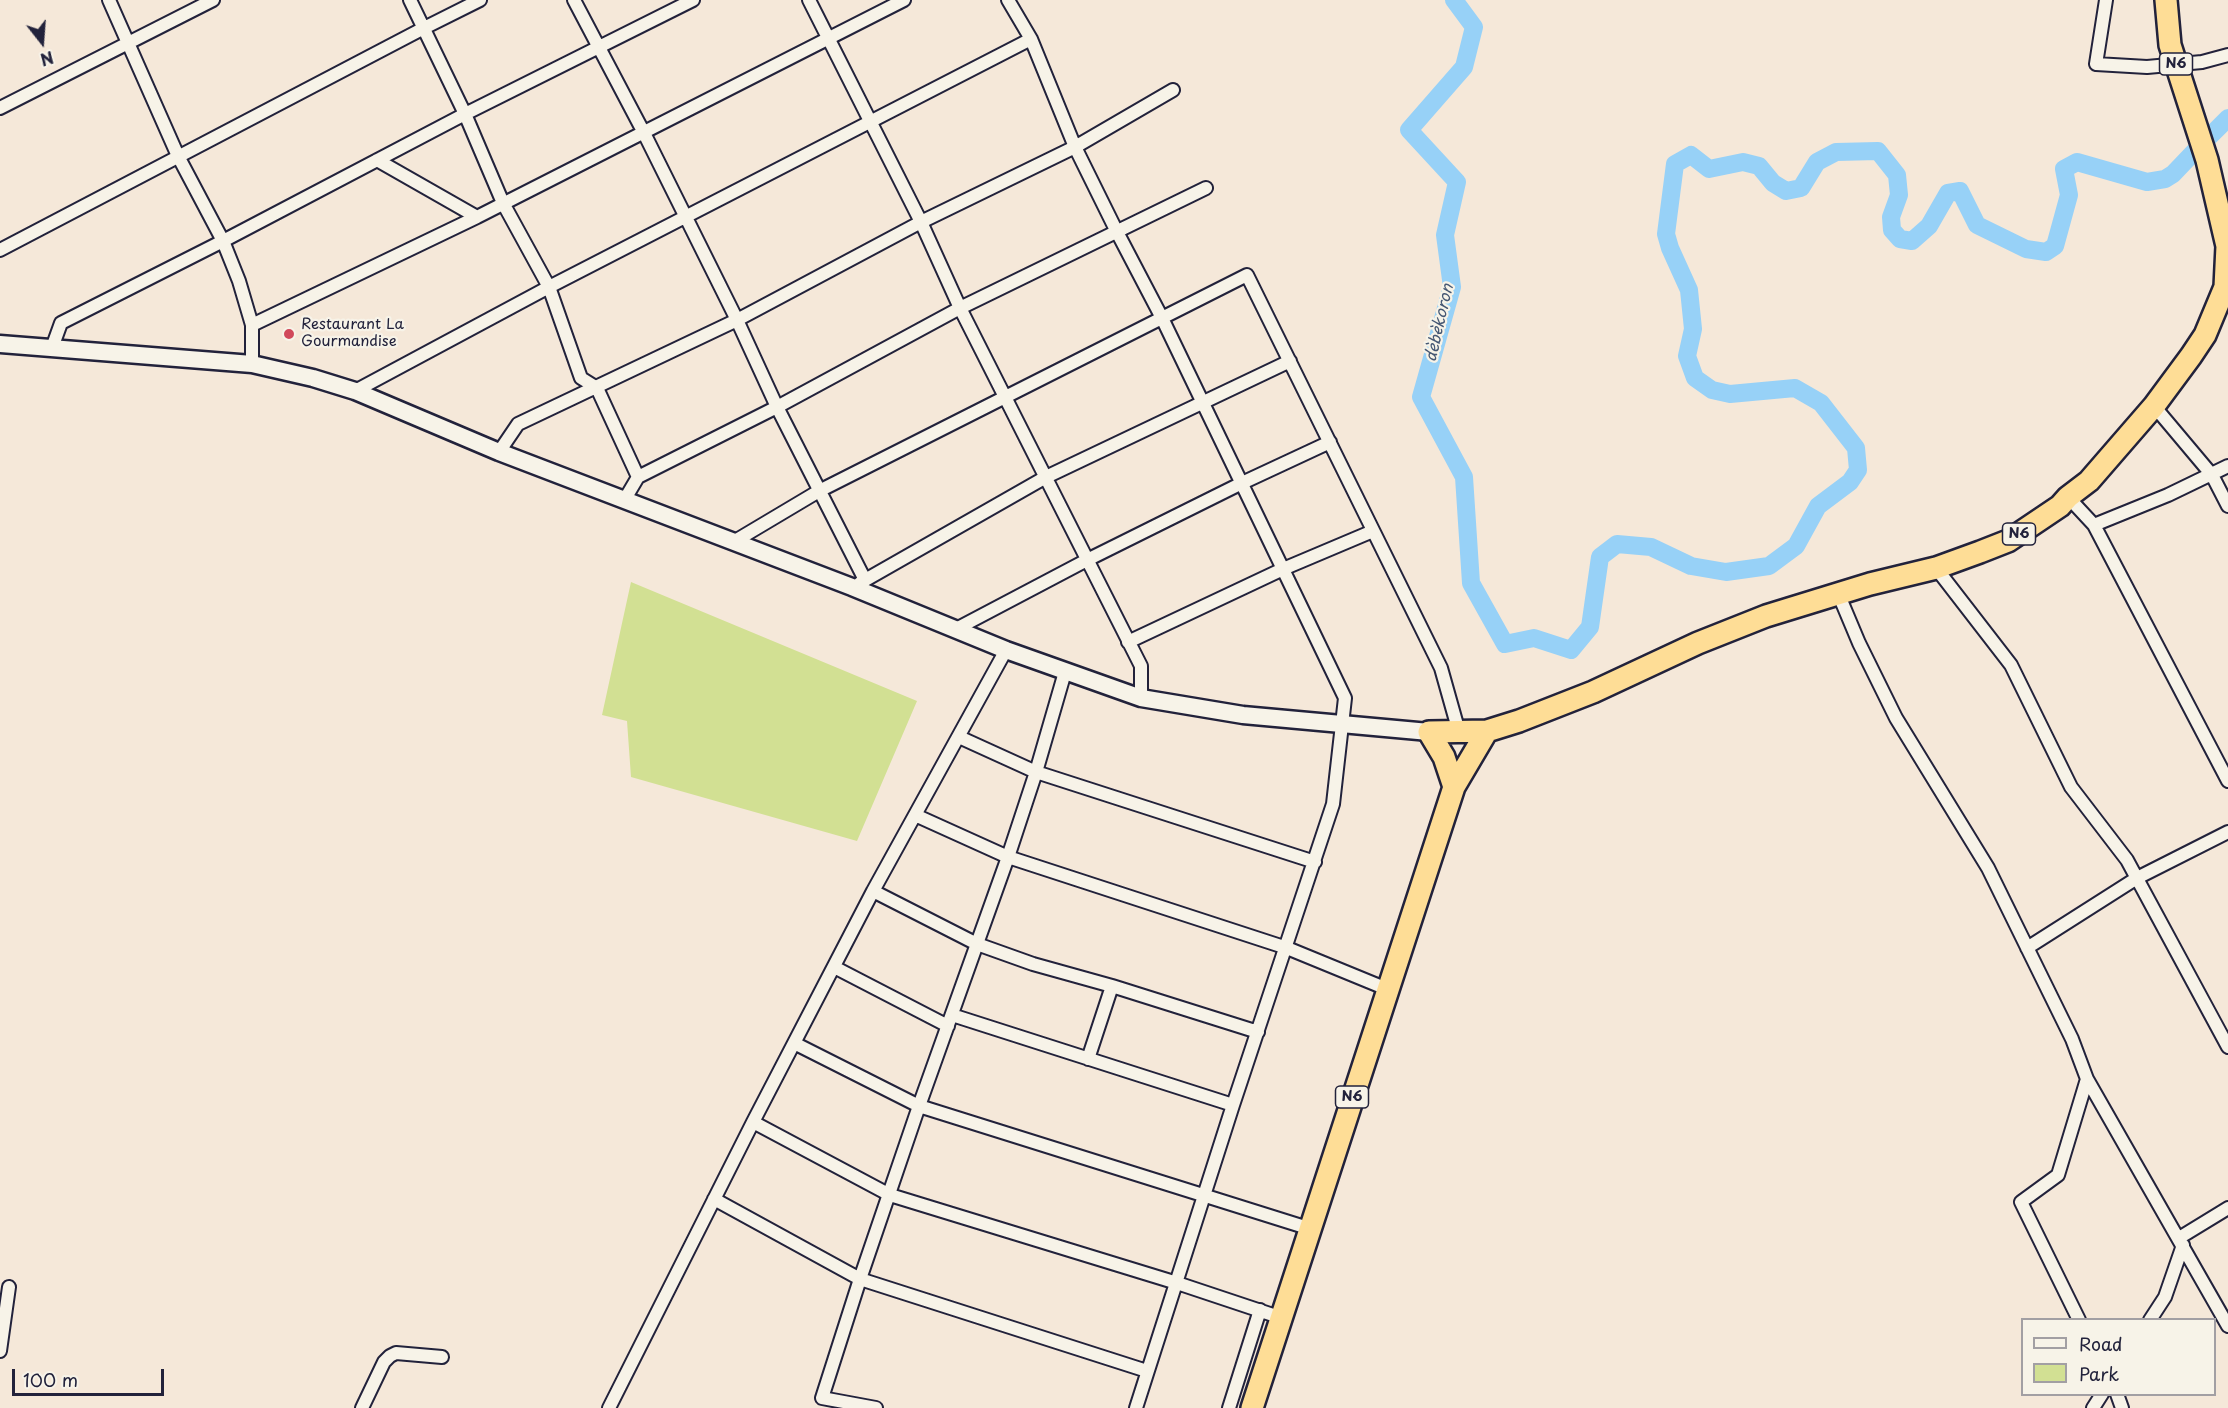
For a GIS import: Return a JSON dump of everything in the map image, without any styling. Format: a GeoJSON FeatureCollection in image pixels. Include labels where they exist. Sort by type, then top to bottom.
{"type":"FeatureCollection","features":[{"type":"Feature","properties":{"kind":"highway","name":"N6"},"geometry":{"type":"LineString","coordinates":[[1429,732],[1487,731],[1542,713],[1725,631],[1838,593],[1936,568],[2008,541],[2060,506],[2089,481],[2154,405],[2205,335],[2225,299],[2227,246],[2207,160],[2170,45],[2166,0]]}},
{"type":"Feature","properties":{"kind":"highway","name":"N6"},"geometry":{"type":"LineString","coordinates":[[1252,1408],[1454,787],[1487,731]]}},
{"type":"Feature","properties":{"kind":"highway"},"geometry":{"type":"LineString","coordinates":[[1429,732],[1444,757],[1454,787]]}},
{"type":"Feature","properties":{"kind":"main road"},"geometry":{"type":"LineString","coordinates":[[0,344],[252,364],[313,378],[355,391],[499,452],[735,541],[859,583],[1006,650],[1141,698],[1243,715],[1429,732]]}},
{"type":"Feature","properties":{"kind":"street"},"geometry":{"type":"LineString","coordinates":[[110,0],[178,156],[223,241],[239,281],[252,325],[252,364]]}},
{"type":"Feature","properties":{"kind":"street"},"geometry":{"type":"LineString","coordinates":[[0,108],[213,0]]}},
{"type":"Feature","properties":{"kind":"street"},"geometry":{"type":"LineString","coordinates":[[410,0],[465,114],[503,203],[549,287],[581,378],[597,388],[638,477]]}},
{"type":"Feature","properties":{"kind":"street"},"geometry":{"type":"LineString","coordinates":[[0,250],[480,0]]}},
{"type":"Feature","properties":{"kind":"street"},"geometry":{"type":"LineString","coordinates":[[574,0],[644,133],[737,320],[819,491],[859,583],[1046,477],[1290,361]]}},
{"type":"Feature","properties":{"kind":"street"},"geometry":{"type":"LineString","coordinates":[[52,348],[61,323],[465,114],[693,0]]}},
{"type":"Feature","properties":{"kind":"street"},"geometry":{"type":"LineString","coordinates":[[809,0],[921,222],[960,308],[1141,666],[1141,698]]}},
{"type":"Feature","properties":{"kind":"street"},"geometry":{"type":"LineString","coordinates":[[252,325],[477,217],[904,0]]}},
{"type":"Feature","properties":{"kind":"street"},"geometry":{"type":"LineString","coordinates":[[1008,0],[1031,39],[1075,147],[1162,318],[1346,698],[1333,804],[1136,1408]]}},
{"type":"Feature","properties":{"kind":"street"},"geometry":{"type":"LineString","coordinates":[[2106,0],[2096,64],[2147,67],[2202,62],[2228,55]]}},
{"type":"Feature","properties":{"kind":"street"},"geometry":{"type":"LineString","coordinates":[[355,391],[549,287],[1031,39]]}},
{"type":"Feature","properties":{"kind":"street"},"geometry":{"type":"LineString","coordinates":[[499,452],[518,424],[737,320],[921,222],[1075,147],[1173,90]]}},
{"type":"Feature","properties":{"kind":"street"},"geometry":{"type":"LineString","coordinates":[[377,160],[477,217]]}},
{"type":"Feature","properties":{"kind":"street"},"geometry":{"type":"LineString","coordinates":[[625,499],[638,477],[777,407],[960,308],[1206,188]]}},
{"type":"Feature","properties":{"kind":"street"},"geometry":{"type":"LineString","coordinates":[[735,541],[819,491],[1247,275],[1441,668],[1459,732]]}},
{"type":"Feature","properties":{"kind":"street"},"geometry":{"type":"LineString","coordinates":[[2154,405],[2212,475],[2228,506]]}},
{"type":"Feature","properties":{"kind":"street"},"geometry":{"type":"LineString","coordinates":[[956,629],[1242,483],[1330,442]]}},
{"type":"Feature","properties":{"kind":"street"},"geometry":{"type":"LineString","coordinates":[[2094,525],[2228,466]]}},
{"type":"Feature","properties":{"kind":"street"},"geometry":{"type":"LineString","coordinates":[[2068,497],[2094,525],[2228,781]]}},
{"type":"Feature","properties":{"kind":"street"},"geometry":{"type":"LineString","coordinates":[[1128,642],[1373,531]]}},
{"type":"Feature","properties":{"kind":"street"},"geometry":{"type":"LineString","coordinates":[[1936,568],[2011,665],[2071,787],[2127,860],[2228,1047]]}},
{"type":"Feature","properties":{"kind":"street"},"geometry":{"type":"LineString","coordinates":[[1838,593],[1859,643],[1896,718],[1988,868],[2072,1039],[2087,1079],[2228,1326]]}},
{"type":"Feature","properties":{"kind":"street"},"geometry":{"type":"LineString","coordinates":[[609,1408],[753,1122],[873,891],[1006,650]]}},
{"type":"Feature","properties":{"kind":"street"},"geometry":{"type":"LineString","coordinates":[[876,1408],[822,1398],[919,1106],[1008,857],[1065,672]]}},
{"type":"Feature","properties":{"kind":"street"},"geometry":{"type":"LineString","coordinates":[[959,737],[1036,772],[1315,862]]}},
{"type":"Feature","properties":{"kind":"street"},"geometry":{"type":"LineString","coordinates":[[915,815],[1008,857],[1287,948],[1387,989]]}},
{"type":"Feature","properties":{"kind":"street"},"geometry":{"type":"LineString","coordinates":[[2027,948],[2137,878],[2228,832]]}},
{"type":"Feature","properties":{"kind":"street"},"geometry":{"type":"LineString","coordinates":[[873,891],[977,944],[1033,964],[1113,986],[1258,1032]]}},
{"type":"Feature","properties":{"kind":"street"},"geometry":{"type":"LineString","coordinates":[[834,967],[950,1020],[1088,1059],[1233,1105]]}},
{"type":"Feature","properties":{"kind":"street"},"geometry":{"type":"LineString","coordinates":[[1088,1059],[1113,986]]}},
{"type":"Feature","properties":{"kind":"street"},"geometry":{"type":"LineString","coordinates":[[794,1043],[919,1106],[1311,1229]]}},
{"type":"Feature","properties":{"kind":"street"},"geometry":{"type":"LineString","coordinates":[[2078,1318],[2021,1202],[2058,1175],[2087,1079]]}},
{"type":"Feature","properties":{"kind":"street"},"geometry":{"type":"LineString","coordinates":[[753,1122],[890,1195],[1177,1283],[1282,1318]]}},
{"type":"Feature","properties":{"kind":"street"},"geometry":{"type":"LineString","coordinates":[[714,1199],[860,1279],[1147,1371]]}},
{"type":"Feature","properties":{"kind":"street"},"geometry":{"type":"LineString","coordinates":[[2151,1318],[2165,1297],[2181,1242],[2228,1208]]}},
{"type":"Feature","properties":{"kind":"street"},"geometry":{"type":"LineString","coordinates":[[0,1351],[9,1287]]}},
{"type":"Feature","properties":{"kind":"street"},"geometry":{"type":"LineString","coordinates":[[1229,1408],[1260,1311]]}},
{"type":"Feature","properties":{"kind":"street"},"geometry":{"type":"LineString","coordinates":[[362,1408],[384,1362],[390,1356],[396,1353],[442,1357]]}},
{"type":"Feature","properties":{"kind":"green space"},"geometry":{"type":"Polygon","coordinates":[[[631,582],[917,701],[857,841],[631,777],[627,721],[602,715],[631,582]]]}},
{"type":"Feature","properties":{"kind":"waterway","name":"dèbèkoron"},"geometry":{"type":"LineString","coordinates":[[1454,0],[1474,27],[1464,67],[1409,130],[1457,182],[1445,235],[1452,287],[1421,397],[1464,477],[1471,583],[1505,644],[1534,638],[1571,650],[1590,627],[1600,557],[1617,544],[1651,547],[1691,566],[1726,572],[1769,566],[1796,546],[1818,506],[1850,482],[1858,470],[1856,448],[1821,403],[1795,388],[1730,394],[1712,390],[1695,378],[1687,356],[1693,329],[1689,290],[1666,234],[1675,164],[1691,155],[1709,169],[1743,162],[1759,166],[1773,183],[1786,191],[1801,188],[1817,162],[1836,152],[1878,151],[1897,175],[1899,195],[1891,217],[1892,230],[1900,239],[1912,241],[1929,226],[1948,193],[1960,191],[1977,225],[2026,249],[2046,252],[2055,246],[2069,195],[2064,169],[2077,162],[2147,182],[2165,179],[2173,174],[2194,152]]}},
{"type":"Feature","properties":{"kind":"waterway"},"geometry":{"type":"LineString","coordinates":[[2209,137],[2228,118]]}},
{"type":"Feature","properties":{"kind":"place","name":"Restaurant La Gourmandise"},"geometry":{"type":"Point","coordinates":[289,334]}}]}
